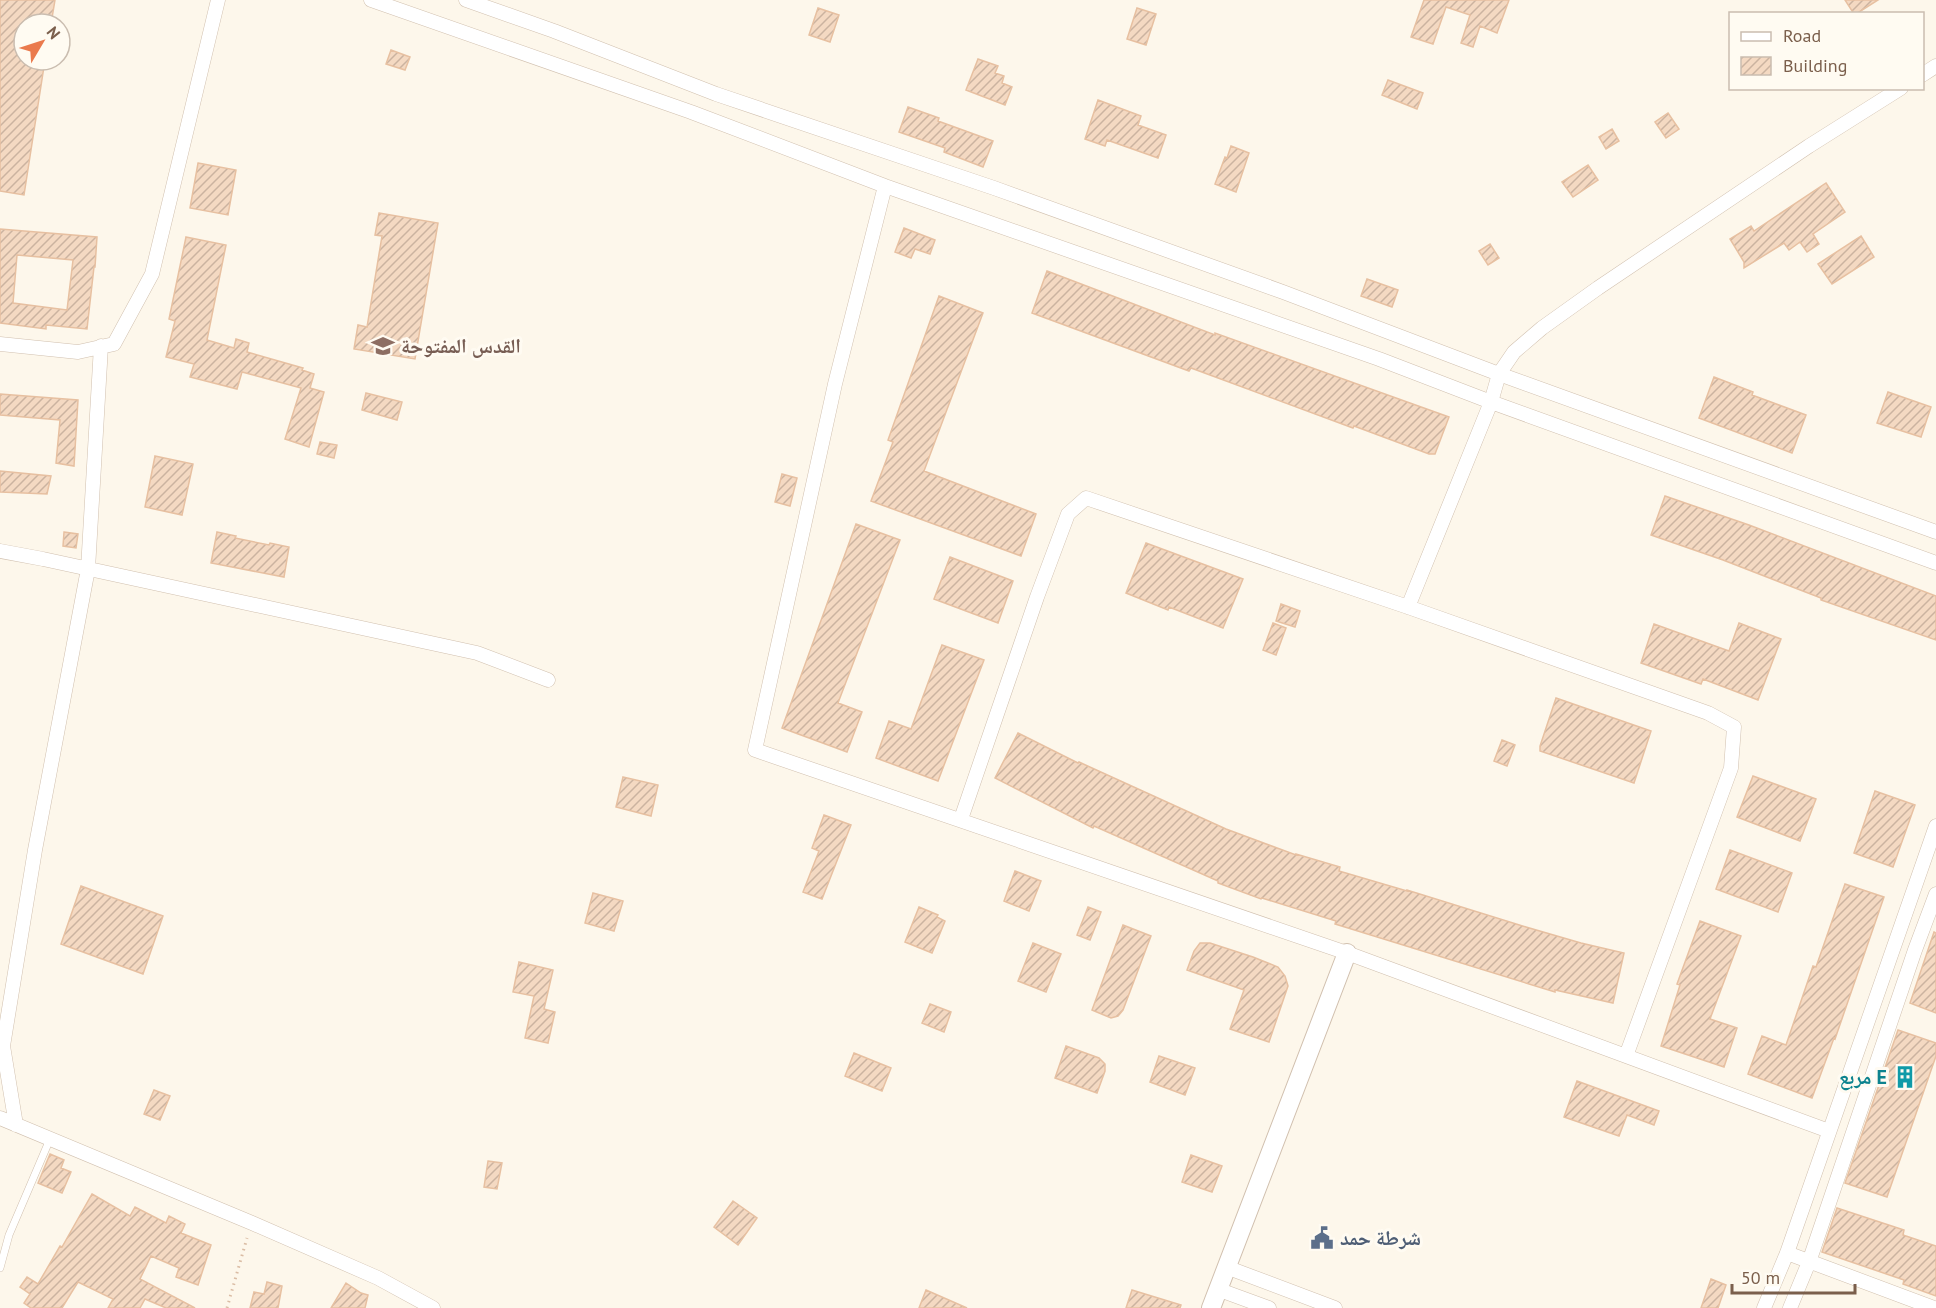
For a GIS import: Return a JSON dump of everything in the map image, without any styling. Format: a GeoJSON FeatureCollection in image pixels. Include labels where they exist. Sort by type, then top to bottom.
{"type":"FeatureCollection","features":[{"type":"Feature","properties":{"kind":"street"},"geometry":{"type":"LineString","coordinates":[[0,344],[78,352],[114,344],[152,274],[218,0]]}},
{"type":"Feature","properties":{"kind":"street"},"geometry":{"type":"LineString","coordinates":[[371,0],[691,112],[885,186],[1379,359],[1491,402],[1936,563]]}},
{"type":"Feature","properties":{"kind":"street"},"geometry":{"type":"LineString","coordinates":[[466,0],[554,31],[716,94],[983,185],[1283,292],[1499,374],[1936,532]]}},
{"type":"Feature","properties":{"kind":"street"},"geometry":{"type":"LineString","coordinates":[[1408,607],[1491,402],[1499,374],[1514,352],[1598,288],[1809,146],[1898,90]]}},
{"type":"Feature","properties":{"kind":"street"},"geometry":{"type":"LineString","coordinates":[[885,186],[835,384],[754,750],[1347,953],[1830,1131]]}},
{"type":"Feature","properties":{"kind":"street"},"geometry":{"type":"LineString","coordinates":[[16,1125],[3,1046],[35,850],[88,569],[101,346]]}},
{"type":"Feature","properties":{"kind":"street"},"geometry":{"type":"LineString","coordinates":[[961,819],[1068,514],[1086,498],[1408,607],[1708,713],[1734,727],[1731,768],[1626,1056]]}},
{"type":"Feature","properties":{"kind":"street"},"geometry":{"type":"LineString","coordinates":[[0,551],[477,653],[548,680]]}},
{"type":"Feature","properties":{"kind":"street"},"geometry":{"type":"LineString","coordinates":[[1764,1308],[1787,1253],[1936,826]]}},
{"type":"Feature","properties":{"kind":"street"},"geometry":{"type":"LineString","coordinates":[[1790,1308],[1809,1262],[1936,894]]}},
{"type":"Feature","properties":{"kind":"street"},"geometry":{"type":"LineString","coordinates":[[1211,1308],[1347,953]]}},
{"type":"Feature","properties":{"kind":"street"},"geometry":{"type":"LineString","coordinates":[[0,1118],[378,1278],[433,1308]]}},
{"type":"Feature","properties":{"kind":"street"},"geometry":{"type":"LineString","coordinates":[[1787,1253],[1934,1308]]}},
{"type":"Feature","properties":{"kind":"street"},"geometry":{"type":"LineString","coordinates":[[1226,1267],[1335,1308]]}},
{"type":"Feature","properties":{"kind":"street"},"geometry":{"type":"LineString","coordinates":[[1217,1289],[1269,1308]]}},
{"type":"Feature","properties":{"kind":"lane"},"geometry":{"type":"LineString","coordinates":[[0,1268],[9,1235],[50,1139]]}},
{"type":"Feature","properties":{"kind":"path"},"geometry":{"type":"LineString","coordinates":[[227,1308],[252,1223]]}},
{"type":"Feature","properties":{"kind":"building"},"geometry":{"type":"Polygon","coordinates":[[[0,0],[55,0],[53,12],[12,12],[12,72],[43,72],[24,195],[0,191],[0,0]]]}},
{"type":"Feature","properties":{"kind":"building"},"geometry":{"type":"Polygon","coordinates":[[[1424,0],[1509,0],[1497,33],[1480,26],[1473,47],[1461,43],[1470,15],[1446,7],[1433,44],[1411,37],[1424,0]]]}},
{"type":"Feature","properties":{"kind":"building"},"geometry":{"type":"Polygon","coordinates":[[[1845,0],[1878,0],[1859,12],[1853,12],[1845,0]]]}},
{"type":"Feature","properties":{"kind":"building"},"geometry":{"type":"Polygon","coordinates":[[[818,8],[839,15],[830,42],[809,35],[818,8]]]}},
{"type":"Feature","properties":{"kind":"building"},"geometry":{"type":"Polygon","coordinates":[[[1137,8],[1156,14],[1146,45],[1127,39],[1137,8]]]}},
{"type":"Feature","properties":{"kind":"building"},"geometry":{"type":"Polygon","coordinates":[[[391,50],[410,57],[405,70],[386,64],[391,50]]]}},
{"type":"Feature","properties":{"kind":"building"},"geometry":{"type":"Polygon","coordinates":[[[978,59],[998,66],[995,73],[1004,76],[1002,83],[1012,87],[1005,105],[966,90],[978,59]]]}},
{"type":"Feature","properties":{"kind":"building"},"geometry":{"type":"Polygon","coordinates":[[[1388,80],[1423,93],[1417,109],[1382,95],[1388,80]]]}},
{"type":"Feature","properties":{"kind":"building"},"geometry":{"type":"Polygon","coordinates":[[[1098,100],[1141,116],[1138,125],[1166,135],[1158,158],[1107,140],[1105,146],[1085,139],[1098,100]]]}},
{"type":"Feature","properties":{"kind":"building"},"geometry":{"type":"Polygon","coordinates":[[[908,107],[939,118],[938,121],[993,141],[983,167],[944,152],[945,148],[899,132],[908,107]]]}},
{"type":"Feature","properties":{"kind":"building"},"geometry":{"type":"Polygon","coordinates":[[[1668,113],[1679,129],[1666,138],[1655,122],[1668,113]]]}},
{"type":"Feature","properties":{"kind":"building"},"geometry":{"type":"Polygon","coordinates":[[[1612,129],[1619,141],[1606,149],[1599,137],[1612,129]]]}},
{"type":"Feature","properties":{"kind":"building"},"geometry":{"type":"Polygon","coordinates":[[[1231,146],[1249,153],[1236,192],[1215,184],[1231,146]]]}},
{"type":"Feature","properties":{"kind":"building"},"geometry":{"type":"Polygon","coordinates":[[[198,163],[236,170],[228,215],[190,208],[198,163]]]}},
{"type":"Feature","properties":{"kind":"building"},"geometry":{"type":"Polygon","coordinates":[[[1588,165],[1598,180],[1573,197],[1562,182],[1588,165]]]}},
{"type":"Feature","properties":{"kind":"building"},"geometry":{"type":"Polygon","coordinates":[[[1826,183],[1845,212],[1813,234],[1819,244],[1807,252],[1800,242],[1789,250],[1784,243],[1744,268],[1744,262],[1730,239],[1751,226],[1754,231],[1826,183]]]}},
{"type":"Feature","properties":{"kind":"building"},"geometry":{"type":"Polygon","coordinates":[[[379,213],[438,223],[415,359],[354,349],[358,325],[367,327],[382,236],[375,235],[379,213]]]}},
{"type":"Feature","properties":{"kind":"building"},"geometry":{"type":"Polygon","coordinates":[[[904,228],[935,240],[930,254],[915,249],[911,258],[895,252],[904,228]]]}},
{"type":"Feature","properties":{"kind":"building"},"geometry":{"type":"Polygon","coordinates":[[[0,229],[97,237],[87,329],[46,325],[46,329],[0,323],[0,229]],[[17,255],[13,303],[67,310],[73,260],[17,255]]]}},
{"type":"Feature","properties":{"kind":"building"},"geometry":{"type":"Polygon","coordinates":[[[1861,236],[1874,257],[1832,284],[1818,264],[1861,236]]]}},
{"type":"Feature","properties":{"kind":"building"},"geometry":{"type":"Polygon","coordinates":[[[186,237],[226,245],[207,340],[234,348],[236,339],[249,343],[247,352],[303,368],[302,370],[314,374],[310,388],[324,392],[309,447],[285,439],[301,388],[242,372],[237,389],[190,377],[194,364],[166,357],[175,321],[169,319],[186,237]]]}},
{"type":"Feature","properties":{"kind":"building"},"geometry":{"type":"Polygon","coordinates":[[[1490,244],[1499,258],[1488,265],[1479,251],[1490,244]]]}},
{"type":"Feature","properties":{"kind":"building"},"geometry":{"type":"Polygon","coordinates":[[[1047,271],[1215,335],[1215,333],[1449,417],[1435,454],[1429,454],[1354,426],[1353,428],[1191,368],[1189,371],[1032,313],[1047,271]]]}},
{"type":"Feature","properties":{"kind":"building"},"geometry":{"type":"Polygon","coordinates":[[[1367,279],[1398,290],[1392,307],[1361,296],[1367,279]]]}},
{"type":"Feature","properties":{"kind":"building"},"geometry":{"type":"Polygon","coordinates":[[[939,296],[983,313],[924,471],[1036,514],[1021,556],[871,501],[893,442],[888,440],[939,296]]]}},
{"type":"Feature","properties":{"kind":"building"},"geometry":{"type":"Polygon","coordinates":[[[1714,377],[1753,392],[1752,395],[1806,415],[1792,453],[1699,418],[1714,377]]]}},
{"type":"Feature","properties":{"kind":"building"},"geometry":{"type":"Polygon","coordinates":[[[1888,392],[1931,407],[1921,437],[1877,423],[1888,392]]]}},
{"type":"Feature","properties":{"kind":"building"},"geometry":{"type":"Polygon","coordinates":[[[366,393],[402,402],[397,420],[362,410],[366,393]]]}},
{"type":"Feature","properties":{"kind":"building"},"geometry":{"type":"Polygon","coordinates":[[[0,394],[78,400],[74,466],[56,463],[60,420],[0,415],[0,394]]]}},
{"type":"Feature","properties":{"kind":"building"},"geometry":{"type":"Polygon","coordinates":[[[320,442],[337,445],[334,458],[317,454],[320,442]]]}},
{"type":"Feature","properties":{"kind":"building"},"geometry":{"type":"Polygon","coordinates":[[[155,456],[193,464],[182,515],[145,507],[155,456]]]}},
{"type":"Feature","properties":{"kind":"building"},"geometry":{"type":"Polygon","coordinates":[[[0,471],[51,476],[47,494],[0,492],[0,471]]]}},
{"type":"Feature","properties":{"kind":"building"},"geometry":{"type":"Polygon","coordinates":[[[782,474],[797,478],[790,506],[775,502],[782,474]]]}},
{"type":"Feature","properties":{"kind":"building"},"geometry":{"type":"Polygon","coordinates":[[[1665,496],[1749,525],[1936,596],[1936,640],[1821,600],[1821,598],[1723,560],[1651,535],[1665,496]]]}},
{"type":"Feature","properties":{"kind":"building"},"geometry":{"type":"Polygon","coordinates":[[[856,524],[900,540],[838,703],[862,712],[847,752],[782,728],[856,524]]]}},
{"type":"Feature","properties":{"kind":"building"},"geometry":{"type":"Polygon","coordinates":[[[64,532],[78,534],[76,548],[63,546],[64,532]]]}},
{"type":"Feature","properties":{"kind":"building"},"geometry":{"type":"Polygon","coordinates":[[[217,532],[236,536],[235,538],[289,547],[284,577],[211,563],[217,532]]]}},
{"type":"Feature","properties":{"kind":"building"},"geometry":{"type":"Polygon","coordinates":[[[1146,543],[1243,579],[1223,628],[1126,593],[1146,543]]]}},
{"type":"Feature","properties":{"kind":"building"},"geometry":{"type":"Polygon","coordinates":[[[950,557],[1013,581],[998,623],[934,599],[950,557]]]}},
{"type":"Feature","properties":{"kind":"building"},"geometry":{"type":"Polygon","coordinates":[[[1281,604],[1300,611],[1295,627],[1276,621],[1281,604]]]}},
{"type":"Feature","properties":{"kind":"building"},"geometry":{"type":"Polygon","coordinates":[[[1273,623],[1286,628],[1276,655],[1263,650],[1273,623]]]}},
{"type":"Feature","properties":{"kind":"building"},"geometry":{"type":"Polygon","coordinates":[[[1739,623],[1781,639],[1758,700],[1703,679],[1701,684],[1641,663],[1654,624],[1729,651],[1739,623]]]}},
{"type":"Feature","properties":{"kind":"building"},"geometry":{"type":"Polygon","coordinates":[[[942,645],[984,660],[938,781],[876,758],[889,721],[911,729],[942,645]]]}},
{"type":"Feature","properties":{"kind":"building"},"geometry":{"type":"Polygon","coordinates":[[[1556,698],[1651,731],[1634,783],[1540,751],[1556,698]]]}},
{"type":"Feature","properties":{"kind":"building"},"geometry":{"type":"Polygon","coordinates":[[[1018,733],[1078,763],[1226,829],[1296,855],[1340,867],[1339,871],[1581,943],[1624,953],[1613,1003],[1555,990],[1555,992],[1335,924],[1336,921],[1261,899],[1218,883],[1218,881],[1094,826],[1093,828],[995,778],[1018,733]]]}},
{"type":"Feature","properties":{"kind":"building"},"geometry":{"type":"Polygon","coordinates":[[[1502,740],[1515,745],[1507,766],[1494,761],[1502,740]]]}},
{"type":"Feature","properties":{"kind":"building"},"geometry":{"type":"Polygon","coordinates":[[[1753,776],[1816,799],[1800,841],[1737,817],[1753,776]]]}},
{"type":"Feature","properties":{"kind":"building"},"geometry":{"type":"Polygon","coordinates":[[[623,777],[658,785],[651,816],[616,807],[623,777]]]}},
{"type":"Feature","properties":{"kind":"building"},"geometry":{"type":"Polygon","coordinates":[[[1875,791],[1915,805],[1893,867],[1854,853],[1875,791]]]}},
{"type":"Feature","properties":{"kind":"building"},"geometry":{"type":"Polygon","coordinates":[[[824,815],[851,825],[822,899],[803,892],[819,851],[812,848],[824,815]]]}},
{"type":"Feature","properties":{"kind":"building"},"geometry":{"type":"Polygon","coordinates":[[[1730,850],[1792,873],[1778,912],[1716,889],[1730,850]]]}},
{"type":"Feature","properties":{"kind":"building"},"geometry":{"type":"Polygon","coordinates":[[[1015,871],[1041,881],[1029,911],[1004,901],[1015,871]]]}},
{"type":"Feature","properties":{"kind":"building"},"geometry":{"type":"Polygon","coordinates":[[[1845,884],[1884,897],[1812,1098],[1748,1074],[1762,1036],[1786,1045],[1813,966],[1816,967],[1845,884]]]}},
{"type":"Feature","properties":{"kind":"building"},"geometry":{"type":"Polygon","coordinates":[[[81,886],[163,916],[143,974],[61,944],[81,886]]]}},
{"type":"Feature","properties":{"kind":"building"},"geometry":{"type":"Polygon","coordinates":[[[593,893],[623,901],[614,931],[585,923],[593,893]]]}},
{"type":"Feature","properties":{"kind":"building"},"geometry":{"type":"Polygon","coordinates":[[[919,907],[938,915],[937,917],[945,921],[932,953],[905,942],[919,907]]]}},
{"type":"Feature","properties":{"kind":"building"},"geometry":{"type":"Polygon","coordinates":[[[1088,907],[1101,912],[1090,940],[1077,935],[1088,907]]]}},
{"type":"Feature","properties":{"kind":"building"},"geometry":{"type":"Polygon","coordinates":[[[1700,921],[1741,936],[1710,1019],[1737,1028],[1724,1067],[1661,1046],[1680,985],[1677,984],[1700,921]]]}},
{"type":"Feature","properties":{"kind":"building"},"geometry":{"type":"Polygon","coordinates":[[[1123,925],[1151,936],[1123,1010],[1118,1016],[1111,1018],[1092,1010],[1123,925]]]}},
{"type":"Feature","properties":{"kind":"building"},"geometry":{"type":"Polygon","coordinates":[[[1934,932],[1936,933],[1936,1013],[1910,1003],[1934,932]]]}},
{"type":"Feature","properties":{"kind":"building"},"geometry":{"type":"Polygon","coordinates":[[[1033,943],[1061,954],[1046,992],[1018,981],[1033,943]]]}},
{"type":"Feature","properties":{"kind":"building"},"geometry":{"type":"Polygon","coordinates":[[[1200,943],[1210,943],[1253,957],[1278,967],[1285,976],[1288,986],[1269,1042],[1230,1029],[1244,990],[1187,970],[1194,951],[1200,943]]]}},
{"type":"Feature","properties":{"kind":"building"},"geometry":{"type":"Polygon","coordinates":[[[519,962],[553,970],[544,1009],[555,1012],[548,1043],[525,1038],[534,996],[513,992],[519,962]]]}},
{"type":"Feature","properties":{"kind":"building"},"geometry":{"type":"Polygon","coordinates":[[[930,1004],[951,1012],[944,1032],[922,1023],[930,1004]]]}},
{"type":"Feature","properties":{"kind":"building"},"geometry":{"type":"Polygon","coordinates":[[[1898,1030],[1936,1043],[1936,1056],[1887,1197],[1845,1183],[1898,1030]]]}},
{"type":"Feature","properties":{"kind":"building"},"geometry":{"type":"Polygon","coordinates":[[[1066,1046],[1099,1058],[1105,1064],[1105,1071],[1097,1093],[1055,1078],[1066,1046]]]}},
{"type":"Feature","properties":{"kind":"building"},"geometry":{"type":"Polygon","coordinates":[[[854,1053],[891,1068],[882,1091],[845,1076],[854,1053]]]}},
{"type":"Feature","properties":{"kind":"building"},"geometry":{"type":"Polygon","coordinates":[[[1159,1056],[1195,1068],[1185,1095],[1150,1082],[1159,1056]]]}},
{"type":"Feature","properties":{"kind":"building"},"geometry":{"type":"Polygon","coordinates":[[[1577,1081],[1659,1111],[1654,1125],[1627,1115],[1619,1136],[1564,1117],[1577,1081]]]}},
{"type":"Feature","properties":{"kind":"building"},"geometry":{"type":"Polygon","coordinates":[[[154,1090],[170,1096],[160,1120],[144,1114],[154,1090]]]}},
{"type":"Feature","properties":{"kind":"building"},"geometry":{"type":"Polygon","coordinates":[[[50,1154],[64,1160],[61,1168],[71,1172],[62,1193],[38,1183],[50,1154]]]}},
{"type":"Feature","properties":{"kind":"building"},"geometry":{"type":"Polygon","coordinates":[[[1191,1155],[1222,1166],[1212,1192],[1182,1182],[1191,1155]]]}},
{"type":"Feature","properties":{"kind":"building"},"geometry":{"type":"Polygon","coordinates":[[[488,1161],[502,1163],[497,1189],[484,1187],[488,1161]]]}},
{"type":"Feature","properties":{"kind":"building"},"geometry":{"type":"Polygon","coordinates":[[[92,1194],[130,1216],[135,1207],[166,1223],[169,1216],[185,1224],[181,1233],[211,1245],[198,1285],[176,1277],[179,1268],[151,1256],[140,1279],[195,1308],[166,1308],[145,1299],[140,1308],[108,1308],[113,1299],[78,1282],[62,1308],[31,1308],[24,1303],[30,1294],[20,1287],[27,1277],[38,1284],[92,1194]]]}},
{"type":"Feature","properties":{"kind":"building"},"geometry":{"type":"Polygon","coordinates":[[[733,1201],[757,1218],[738,1245],[714,1227],[733,1201]]]}},
{"type":"Feature","properties":{"kind":"building"},"geometry":{"type":"Polygon","coordinates":[[[1837,1208],[1904,1230],[1903,1235],[1936,1246],[1936,1296],[1903,1284],[1904,1280],[1822,1252],[1837,1208]]]}},
{"type":"Feature","properties":{"kind":"building"},"geometry":{"type":"Polygon","coordinates":[[[1711,1279],[1726,1285],[1718,1308],[1701,1308],[1711,1279]]]}},
{"type":"Feature","properties":{"kind":"building"},"geometry":{"type":"Polygon","coordinates":[[[267,1282],[282,1286],[278,1308],[250,1308],[254,1292],[264,1294],[267,1282]]]}},
{"type":"Feature","properties":{"kind":"building"},"geometry":{"type":"Polygon","coordinates":[[[346,1283],[368,1295],[365,1308],[331,1308],[346,1283]]]}},
{"type":"Feature","properties":{"kind":"building"},"geometry":{"type":"Polygon","coordinates":[[[926,1290],[967,1308],[919,1308],[926,1290]]]}},
{"type":"Feature","properties":{"kind":"building"},"geometry":{"type":"Polygon","coordinates":[[[1132,1290],[1181,1305],[1180,1308],[1126,1308],[1132,1290]]]}},
{"type":"Feature","properties":{"kind":"place","name":"القدس المفتوحة"},"geometry":{"type":"Point","coordinates":[383,346]}},
{"type":"Feature","properties":{"kind":"place","name":"مربع E"},"geometry":{"type":"Point","coordinates":[1905,1077]}},
{"type":"Feature","properties":{"kind":"place","name":"شرطة حمد"},"geometry":{"type":"Point","coordinates":[1322,1238]}}]}
